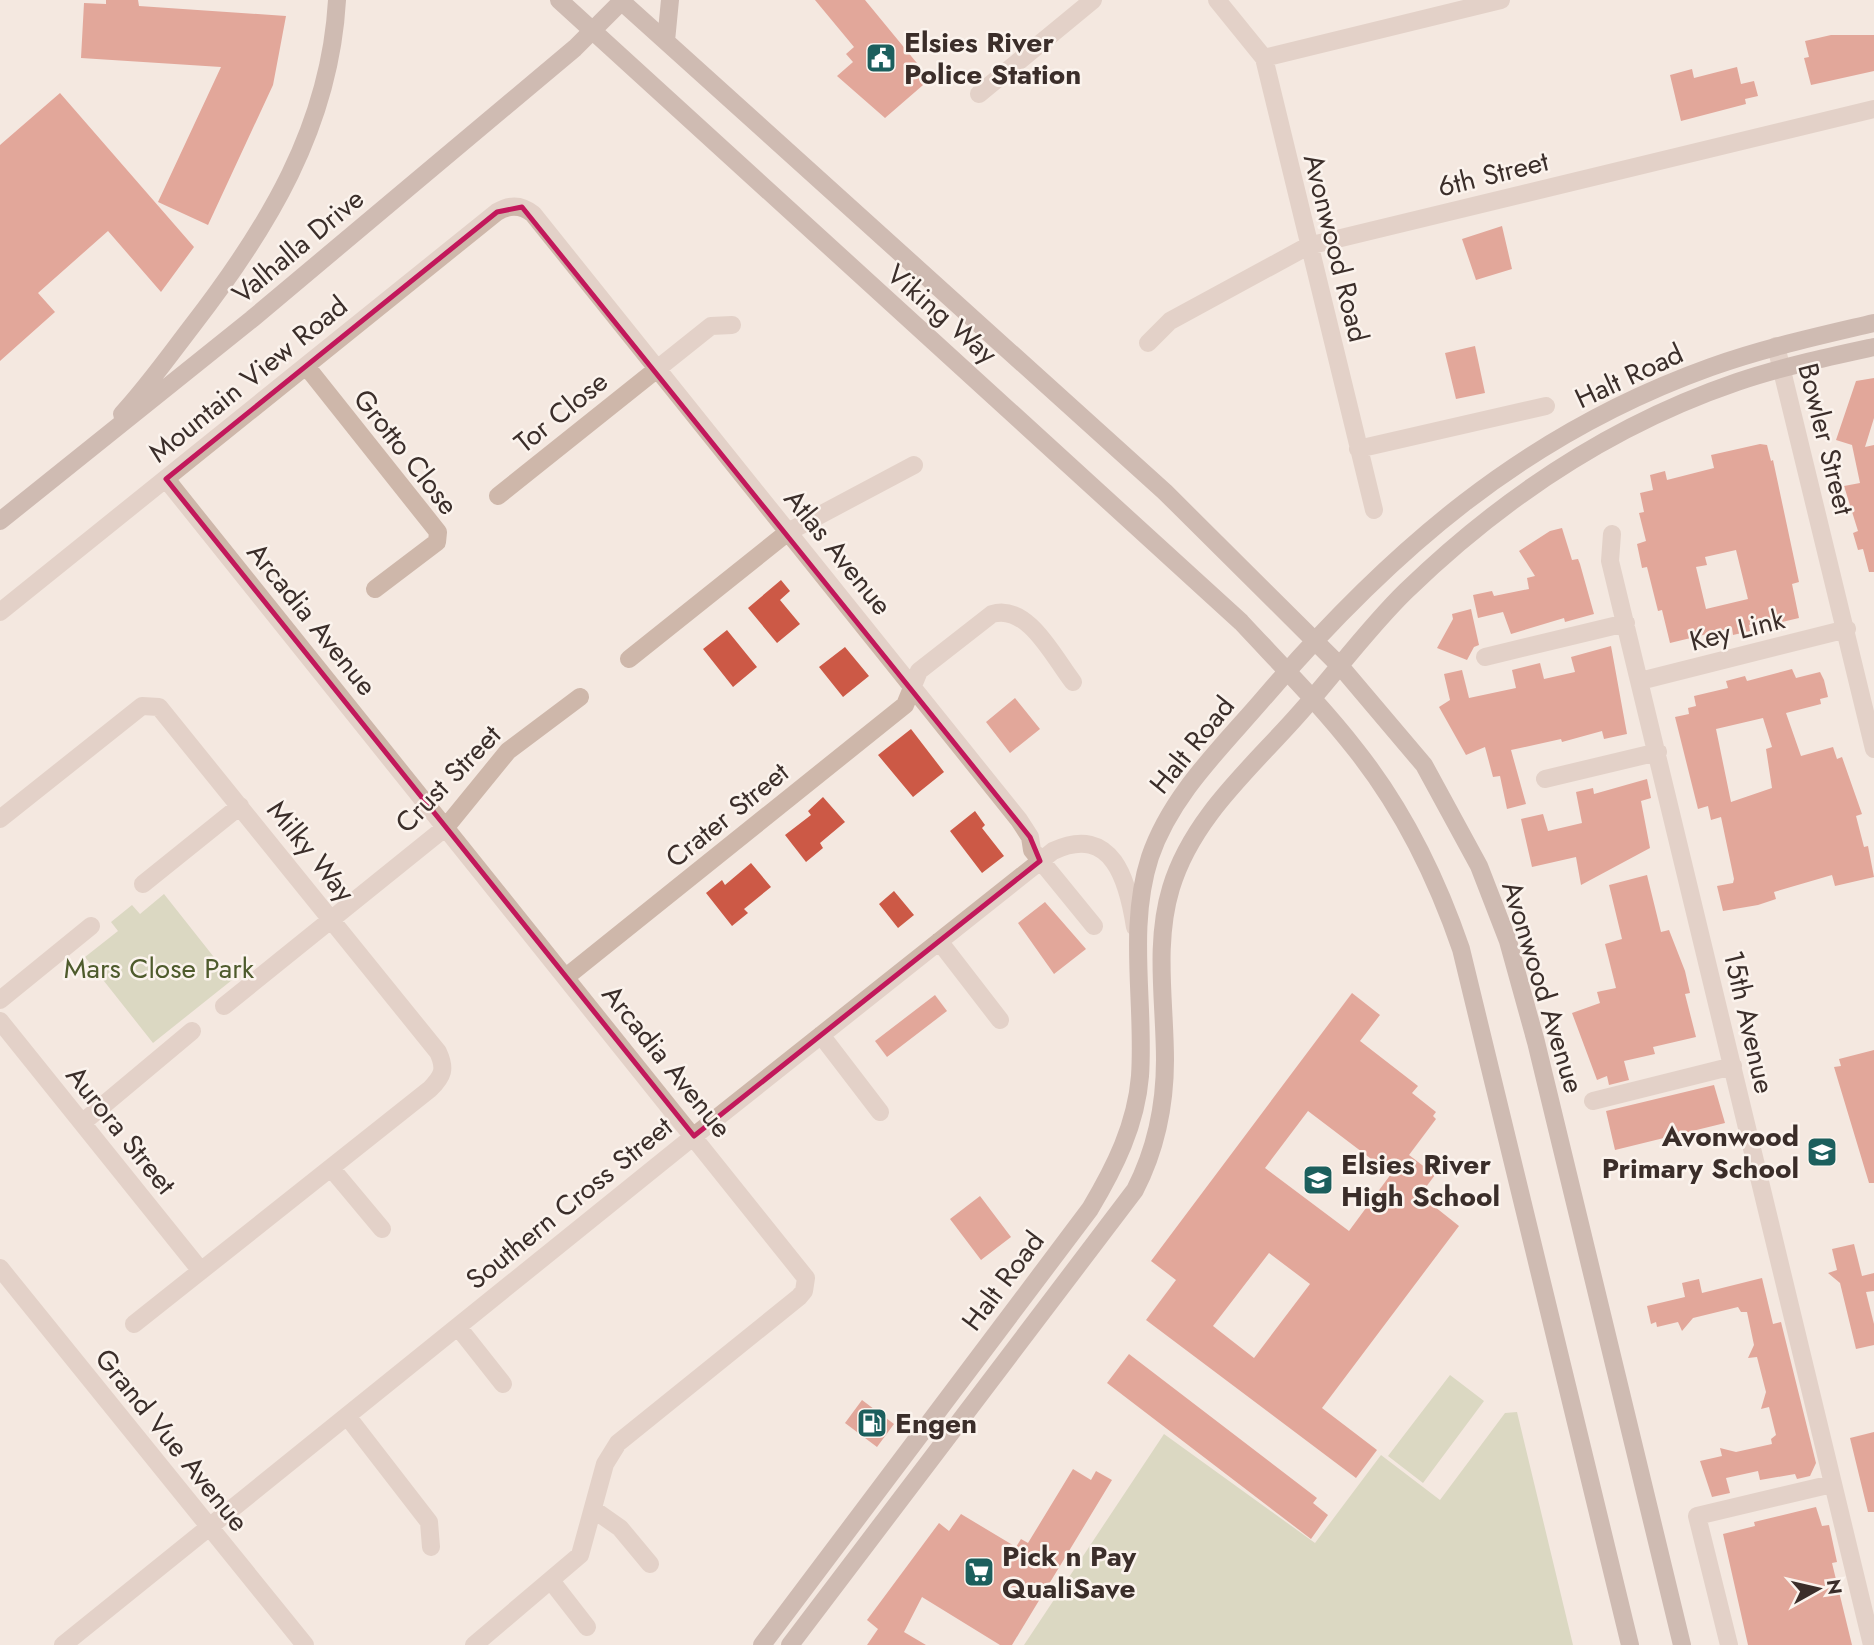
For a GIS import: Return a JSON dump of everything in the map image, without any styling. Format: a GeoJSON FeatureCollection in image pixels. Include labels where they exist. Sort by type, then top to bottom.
{"type":"FeatureCollection","features":[{"type":"Feature","properties":{"kind":"main road"},"geometry":{"type":"LineString","coordinates":[[74,465],[135,399],[238,267],[292,175],[321,93],[337,0]]}},
{"type":"Feature","properties":{"kind":"main road","name":"Viking Way"},"geometry":{"type":"LineString","coordinates":[[559,0],[827,248],[1125,514],[1241,622],[1314,698]]}},
{"type":"Feature","properties":{"kind":"main road","name":"Valhalla Drive"},"geometry":{"type":"LineString","coordinates":[[0,521],[74,465],[262,310],[592,31],[622,0]]}},
{"type":"Feature","properties":{"kind":"main road","name":"Viking Way"},"geometry":{"type":"LineString","coordinates":[[622,0],[1166,492],[1341,667]]}},
{"type":"Feature","properties":{"kind":"main road"},"geometry":{"type":"LineString","coordinates":[[666,41],[670,0]]}},
{"type":"Feature","properties":{"kind":"main road","name":"Halt Road"},"geometry":{"type":"LineString","coordinates":[[762,1645],[1090,1209],[1111,1174],[1126,1137],[1138,1087],[1138,911],[1144,878],[1168,817],[1187,787],[1364,588],[1428,530],[1525,459],[1647,394],[1710,368],[1776,346],[1874,323]]}},
{"type":"Feature","properties":{"kind":"main road","name":"Halt Road"},"geometry":{"type":"LineString","coordinates":[[790,1645],[1135,1190],[1148,1165],[1162,1110],[1165,1058],[1163,940],[1170,891],[1177,869],[1204,820],[1406,591],[1464,538],[1538,480],[1592,447],[1662,412],[1735,382],[1874,347]]}},
{"type":"Feature","properties":{"kind":"main road","name":"Avonwood Avenue"},"geometry":{"type":"LineString","coordinates":[[1341,667],[1424,765],[1479,866],[1508,941],[1536,1042],[1682,1645]]}},
{"type":"Feature","properties":{"kind":"main road"},"geometry":{"type":"LineString","coordinates":[[1314,698],[1357,751],[1394,808],[1434,880],[1461,949],[1630,1645]]}},
{"type":"Feature","properties":{"kind":"street"},"geometry":{"type":"LineString","coordinates":[[979,94],[1093,0]]}},
{"type":"Feature","properties":{"kind":"street"},"geometry":{"type":"LineString","coordinates":[[1217,0],[1264,58],[1501,0]]}},
{"type":"Feature","properties":{"kind":"street","name":"Avonwood Road"},"geometry":{"type":"LineString","coordinates":[[1264,58],[1374,510]]}},
{"type":"Feature","properties":{"kind":"street","name":"6th Street"},"geometry":{"type":"LineString","coordinates":[[1148,343],[1170,321],[1308,246],[1874,109]]}},
{"type":"Feature","properties":{"kind":"street","name":"Mountain View Road"},"geometry":{"type":"LineString","coordinates":[[0,612],[497,212],[516,206],[533,214]]}},
{"type":"Feature","properties":{"kind":"street","name":"Atlas Avenue"},"geometry":{"type":"LineString","coordinates":[[533,214],[1019,820],[1030,837],[1032,850],[1094,926]]}},
{"type":"Feature","properties":{"kind":"street","name":"Tor Close"},"geometry":{"type":"LineString","coordinates":[[498,496],[711,326],[732,326]]}},
{"type":"Feature","properties":{"kind":"street","name":"Bowler Street"},"geometry":{"type":"LineString","coordinates":[[1776,346],[1847,629],[1874,749]]}},
{"type":"Feature","properties":{"kind":"street","name":"Grotto Close"},"geometry":{"type":"LineString","coordinates":[[306,366],[439,532],[437,542],[376,589]]}},
{"type":"Feature","properties":{"kind":"street"},"geometry":{"type":"LineString","coordinates":[[1358,449],[1546,406]]}},
{"type":"Feature","properties":{"kind":"street"},"geometry":{"type":"LineString","coordinates":[[629,659],[788,532],[914,465]]}},
{"type":"Feature","properties":{"kind":"street","name":"Arcadia Avenue"},"geometry":{"type":"LineString","coordinates":[[166,479],[803,1271],[804,1291],[618,1443],[605,1464],[580,1555],[552,1582],[474,1645]]}},
{"type":"Feature","properties":{"kind":"street","name":"15th Avenue"},"geometry":{"type":"LineString","coordinates":[[1612,534],[1610,561],[1872,1645]]}},
{"type":"Feature","properties":{"kind":"street","name":"Crater Street"},"geometry":{"type":"LineString","coordinates":[[566,977],[905,705],[919,671],[985,618],[999,612],[1021,617],[1073,682]]}},
{"type":"Feature","properties":{"kind":"street"},"geometry":{"type":"LineString","coordinates":[[1485,657],[1626,623]]}},
{"type":"Feature","properties":{"kind":"street","name":"Key Link"},"geometry":{"type":"LineString","coordinates":[[1640,681],[1847,629]]}},
{"type":"Feature","properties":{"kind":"street","name":"Crust Street"},"geometry":{"type":"LineString","coordinates":[[224,1006],[446,827],[508,751],[580,697]]}},
{"type":"Feature","properties":{"kind":"street","name":"Milky Way"},"geometry":{"type":"LineString","coordinates":[[0,819],[146,705],[159,707],[438,1052],[444,1072],[430,1088],[134,1324]]}},
{"type":"Feature","properties":{"kind":"street"},"geometry":{"type":"LineString","coordinates":[[1545,779],[1658,752]]}},
{"type":"Feature","properties":{"kind":"street"},"geometry":{"type":"LineString","coordinates":[[143,884],[240,806]]}},
{"type":"Feature","properties":{"kind":"street","name":"Southern Cross Street"},"geometry":{"type":"LineString","coordinates":[[63,1645],[1040,861],[1072,844],[1105,852],[1119,866],[1127,884],[1139,947]]}},
{"type":"Feature","properties":{"kind":"street"},"geometry":{"type":"LineString","coordinates":[[0,1000],[91,926]]}},
{"type":"Feature","properties":{"kind":"street"},"geometry":{"type":"LineString","coordinates":[[939,941],[1000,1020]]}},
{"type":"Feature","properties":{"kind":"street","name":"Aurora Street"},"geometry":{"type":"LineString","coordinates":[[0,1021],[201,1271]]}},
{"type":"Feature","properties":{"kind":"street"},"geometry":{"type":"LineString","coordinates":[[82,1123],[192,1031]]}},
{"type":"Feature","properties":{"kind":"street"},"geometry":{"type":"LineString","coordinates":[[821,1035],[880,1112]]}},
{"type":"Feature","properties":{"kind":"street"},"geometry":{"type":"LineString","coordinates":[[1593,1101],[1733,1066]]}},
{"type":"Feature","properties":{"kind":"street"},"geometry":{"type":"LineString","coordinates":[[331,1168],[382,1229]]}},
{"type":"Feature","properties":{"kind":"street","name":"Grand Vue Avenue"},"geometry":{"type":"LineString","coordinates":[[0,1268],[304,1645]]}},
{"type":"Feature","properties":{"kind":"street"},"geometry":{"type":"LineString","coordinates":[[458,1326],[503,1384]]}},
{"type":"Feature","properties":{"kind":"street"},"geometry":{"type":"LineString","coordinates":[[346,1416],[429,1522],[431,1546]]}},
{"type":"Feature","properties":{"kind":"street"},"geometry":{"type":"LineString","coordinates":[[1729,1645],[1697,1516],[1832,1484]]}},
{"type":"Feature","properties":{"kind":"street"},"geometry":{"type":"LineString","coordinates":[[593,1509],[620,1528],[650,1564]]}},
{"type":"Feature","properties":{"kind":"street"},"geometry":{"type":"LineString","coordinates":[[552,1582],[587,1627]]}},
{"type":"Feature","properties":{"kind":"highlighted area"},"geometry":{"type":"Polygon","coordinates":[[[522,207],[1030,837],[1040,861],[694,1136],[166,479],[497,212],[522,207]]]}},
{"type":"Feature","properties":{"kind":"green space","name":"Mars Close Park"},"geometry":{"type":"Polygon","coordinates":[[[164,894],[232,980],[153,1043],[85,957],[118,931],[111,922],[132,905],[140,914],[164,894]]]}},
{"type":"Feature","properties":{"kind":"green space"},"geometry":{"type":"Polygon","coordinates":[[[1450,1375],[1484,1401],[1423,1483],[1388,1456],[1450,1375]]]}},
{"type":"Feature","properties":{"kind":"green space"},"geometry":{"type":"Polygon","coordinates":[[[1517,1412],[1573,1645],[1024,1645],[1164,1434],[1315,1543],[1381,1455],[1440,1500],[1505,1413],[1517,1412]]]}},
{"type":"Feature","properties":{"kind":"building"},"geometry":{"type":"Polygon","coordinates":[[[106,0],[138,0],[139,6],[286,16],[273,85],[208,225],[158,202],[221,67],[81,58],[84,3],[106,4],[106,0]]]}},
{"type":"Feature","properties":{"kind":"building","name":"Elsies River Police Station"},"geometry":{"type":"Polygon","coordinates":[[[815,0],[865,0],[930,79],[885,118],[837,76],[853,62],[846,54],[854,47],[815,0]]]}},
{"type":"Feature","properties":{"kind":"building"},"geometry":{"type":"Polygon","coordinates":[[[1831,35],[1874,35],[1874,71],[1811,85],[1804,58],[1809,57],[1805,41],[1831,35]]]}},
{"type":"Feature","properties":{"kind":"building"},"geometry":{"type":"Polygon","coordinates":[[[1737,67],[1741,84],[1754,81],[1758,96],[1745,99],[1746,104],[1681,121],[1670,75],[1692,69],[1694,78],[1737,67]]]}},
{"type":"Feature","properties":{"kind":"building"},"geometry":{"type":"Polygon","coordinates":[[[60,93],[194,247],[161,292],[108,231],[38,293],[55,312],[0,361],[0,145],[60,93]]]}},
{"type":"Feature","properties":{"kind":"building"},"geometry":{"type":"Polygon","coordinates":[[[1502,226],[1512,269],[1476,280],[1462,239],[1502,226]]]}},
{"type":"Feature","properties":{"kind":"building"},"geometry":{"type":"Polygon","coordinates":[[[1475,346],[1485,393],[1456,399],[1445,353],[1475,346]]]}},
{"type":"Feature","properties":{"kind":"building"},"geometry":{"type":"Polygon","coordinates":[[[1874,378],[1874,418],[1865,447],[1874,445],[1874,572],[1869,572],[1863,549],[1858,550],[1853,533],[1858,531],[1844,486],[1860,483],[1852,445],[1836,440],[1856,381],[1874,378]]]}},
{"type":"Feature","properties":{"kind":"building"},"geometry":{"type":"Polygon","coordinates":[[[1760,444],[1767,445],[1771,461],[1773,460],[1799,582],[1792,584],[1799,618],[1782,622],[1781,618],[1749,625],[1750,631],[1733,635],[1732,628],[1670,643],[1662,610],[1658,611],[1647,567],[1642,568],[1637,544],[1646,541],[1639,513],[1644,512],[1640,493],[1653,490],[1650,475],[1665,471],[1667,480],[1714,468],[1711,455],[1760,444]],[[1736,550],[1705,557],[1707,565],[1696,567],[1706,609],[1748,599],[1736,550]]]}},
{"type":"Feature","properties":{"kind":"building"},"geometry":{"type":"Polygon","coordinates":[[[1562,528],[1572,560],[1578,559],[1580,564],[1594,614],[1565,622],[1564,618],[1511,634],[1503,612],[1478,618],[1473,595],[1492,591],[1494,596],[1529,589],[1527,578],[1535,576],[1519,551],[1550,531],[1562,528]]]}},
{"type":"Feature","properties":{"kind":"building"},"geometry":{"type":"Polygon","coordinates":[[[781,580],[790,591],[780,600],[800,624],[777,643],[748,608],[781,580]]]}},
{"type":"Feature","properties":{"kind":"building"},"geometry":{"type":"Polygon","coordinates":[[[1471,609],[1479,645],[1474,647],[1467,660],[1437,648],[1453,619],[1452,614],[1471,609]]]}},
{"type":"Feature","properties":{"kind":"building"},"geometry":{"type":"Polygon","coordinates":[[[727,630],[757,667],[733,687],[703,649],[727,630]]]}},
{"type":"Feature","properties":{"kind":"building"},"geometry":{"type":"Polygon","coordinates":[[[1611,646],[1627,734],[1604,739],[1602,731],[1562,742],[1561,739],[1511,750],[1526,804],[1507,809],[1500,776],[1493,777],[1485,747],[1466,755],[1439,707],[1450,700],[1444,674],[1462,670],[1469,698],[1516,688],[1512,670],[1540,663],[1544,679],[1575,672],[1571,657],[1611,646]]]}},
{"type":"Feature","properties":{"kind":"building"},"geometry":{"type":"Polygon","coordinates":[[[845,647],[869,676],[843,697],[819,667],[845,647]]]}},
{"type":"Feature","properties":{"kind":"building"},"geometry":{"type":"Polygon","coordinates":[[[1792,669],[1796,678],[1820,672],[1828,697],[1820,699],[1821,704],[1786,713],[1801,756],[1833,747],[1837,759],[1842,757],[1862,814],[1856,816],[1864,847],[1868,846],[1874,877],[1835,886],[1832,875],[1774,892],[1776,899],[1758,905],[1723,911],[1717,886],[1733,883],[1734,879],[1721,817],[1711,820],[1708,806],[1698,809],[1675,717],[1689,714],[1688,708],[1696,706],[1694,696],[1728,688],[1726,681],[1745,676],[1747,681],[1792,669]],[[1763,718],[1716,729],[1731,802],[1772,788],[1766,749],[1772,747],[1763,718]]]}},
{"type":"Feature","properties":{"kind":"building"},"geometry":{"type":"Polygon","coordinates":[[[1015,698],[1040,729],[1010,753],[986,722],[1015,698]]]}},
{"type":"Feature","properties":{"kind":"building"},"geometry":{"type":"Polygon","coordinates":[[[911,729],[944,772],[913,797],[878,755],[911,729]]]}},
{"type":"Feature","properties":{"kind":"building"},"geometry":{"type":"Polygon","coordinates":[[[1647,779],[1651,798],[1641,801],[1650,848],[1581,885],[1576,857],[1532,867],[1521,819],[1543,814],[1548,831],[1582,823],[1576,792],[1593,788],[1594,794],[1647,779]]]}},
{"type":"Feature","properties":{"kind":"building"},"geometry":{"type":"Polygon","coordinates":[[[823,797],[845,822],[820,843],[823,848],[806,862],[785,835],[811,815],[808,811],[823,797]]]}},
{"type":"Feature","properties":{"kind":"building"},"geometry":{"type":"Polygon","coordinates":[[[975,811],[985,825],[982,828],[1004,856],[982,873],[950,831],[975,811]]]}},
{"type":"Feature","properties":{"kind":"building"},"geometry":{"type":"Polygon","coordinates":[[[751,863],[771,887],[744,909],[748,913],[732,926],[706,893],[722,880],[725,885],[751,863]]]}},
{"type":"Feature","properties":{"kind":"building"},"geometry":{"type":"Polygon","coordinates":[[[1647,875],[1661,932],[1669,930],[1685,971],[1690,993],[1685,994],[1696,1037],[1653,1047],[1655,1054],[1624,1061],[1629,1080],[1609,1085],[1607,1076],[1597,1080],[1572,1013],[1600,1003],[1597,992],[1616,988],[1605,944],[1622,939],[1609,885],[1647,875]]]}},
{"type":"Feature","properties":{"kind":"building"},"geometry":{"type":"Polygon","coordinates":[[[894,891],[914,915],[898,928],[879,904],[894,891]]]}},
{"type":"Feature","properties":{"kind":"building"},"geometry":{"type":"Polygon","coordinates":[[[1045,902],[1086,949],[1054,974],[1018,923],[1045,902]]]}},
{"type":"Feature","properties":{"kind":"building"},"geometry":{"type":"Polygon","coordinates":[[[1352,993],[1380,1015],[1360,1041],[1418,1086],[1412,1093],[1436,1112],[1433,1116],[1436,1119],[1409,1155],[1435,1175],[1420,1195],[1459,1226],[1322,1408],[1377,1450],[1356,1478],[1146,1320],[1176,1280],[1151,1261],[1352,993]],[[1308,1111],[1265,1168],[1349,1231],[1391,1174],[1308,1111]],[[1269,1253],[1213,1326],[1254,1358],[1310,1284],[1269,1253]]]}},
{"type":"Feature","properties":{"kind":"building"},"geometry":{"type":"Polygon","coordinates":[[[935,995],[947,1011],[887,1057],[875,1041],[935,995]]]}},
{"type":"Feature","properties":{"kind":"building"},"geometry":{"type":"Polygon","coordinates":[[[1874,1050],[1874,1183],[1869,1183],[1834,1067],[1841,1066],[1839,1059],[1874,1050]]]}},
{"type":"Feature","properties":{"kind":"building"},"geometry":{"type":"Polygon","coordinates":[[[1714,1085],[1725,1123],[1615,1150],[1606,1111],[1714,1085]]]}},
{"type":"Feature","properties":{"kind":"building"},"geometry":{"type":"Polygon","coordinates":[[[980,1196],[1011,1237],[981,1260],[950,1219],[980,1196]]]}},
{"type":"Feature","properties":{"kind":"building"},"geometry":{"type":"Polygon","coordinates":[[[1854,1244],[1862,1276],[1874,1273],[1874,1291],[1866,1292],[1874,1324],[1874,1345],[1856,1349],[1840,1283],[1828,1273],[1837,1270],[1832,1249],[1854,1244]]]}},
{"type":"Feature","properties":{"kind":"building"},"geometry":{"type":"Polygon","coordinates":[[[1762,1278],[1773,1324],[1781,1322],[1816,1463],[1810,1476],[1797,1479],[1795,1474],[1760,1480],[1758,1471],[1726,1478],[1730,1493],[1712,1497],[1700,1461],[1722,1456],[1720,1448],[1736,1452],[1772,1444],[1771,1439],[1776,1435],[1769,1407],[1761,1409],[1766,1392],[1757,1357],[1748,1358],[1754,1345],[1747,1312],[1741,1312],[1738,1307],[1693,1318],[1682,1331],[1678,1322],[1657,1327],[1656,1322],[1651,1324],[1647,1306],[1685,1297],[1682,1283],[1699,1279],[1702,1293],[1762,1278]]]}},
{"type":"Feature","properties":{"kind":"building"},"geometry":{"type":"Polygon","coordinates":[[[1129,1354],[1317,1498],[1313,1503],[1328,1515],[1311,1539],[1107,1383],[1129,1354]]]}},
{"type":"Feature","properties":{"kind":"building"},"geometry":{"type":"Polygon","coordinates":[[[862,1400],[894,1424],[877,1447],[845,1423],[862,1400]]]}},
{"type":"Feature","properties":{"kind":"building"},"geometry":{"type":"Polygon","coordinates":[[[1874,1432],[1874,1512],[1868,1512],[1850,1438],[1874,1432]]]}},
{"type":"Feature","properties":{"kind":"building","name":"Pick n Pay QualiSave"},"geometry":{"type":"Polygon","coordinates":[[[1073,1469],[1091,1480],[1096,1471],[1112,1480],[1012,1645],[1000,1645],[922,1597],[904,1632],[926,1645],[867,1645],[878,1629],[867,1620],[939,1523],[949,1531],[961,1514],[1016,1547],[1021,1539],[1028,1543],[1073,1469]]]}},
{"type":"Feature","properties":{"kind":"building"},"geometry":{"type":"Polygon","coordinates":[[[1816,1507],[1822,1526],[1829,1525],[1837,1562],[1832,1563],[1852,1645],[1748,1645],[1723,1534],[1755,1526],[1754,1522],[1816,1507]]]}},
{"type":"Feature","properties":{"kind":"place","name":"Elsies River Police Station"},"geometry":{"type":"Point","coordinates":[881,58]}},
{"type":"Feature","properties":{"kind":"place","name":"Avonwood Primary School"},"geometry":{"type":"Point","coordinates":[1822,1152]}},
{"type":"Feature","properties":{"kind":"place","name":"Elsies River High School"},"geometry":{"type":"Point","coordinates":[1318,1180]}},
{"type":"Feature","properties":{"kind":"place","name":"Engen"},"geometry":{"type":"Point","coordinates":[872,1423]}},
{"type":"Feature","properties":{"kind":"place","name":"Pick n Pay QualiSave"},"geometry":{"type":"Point","coordinates":[979,1572]}}]}
